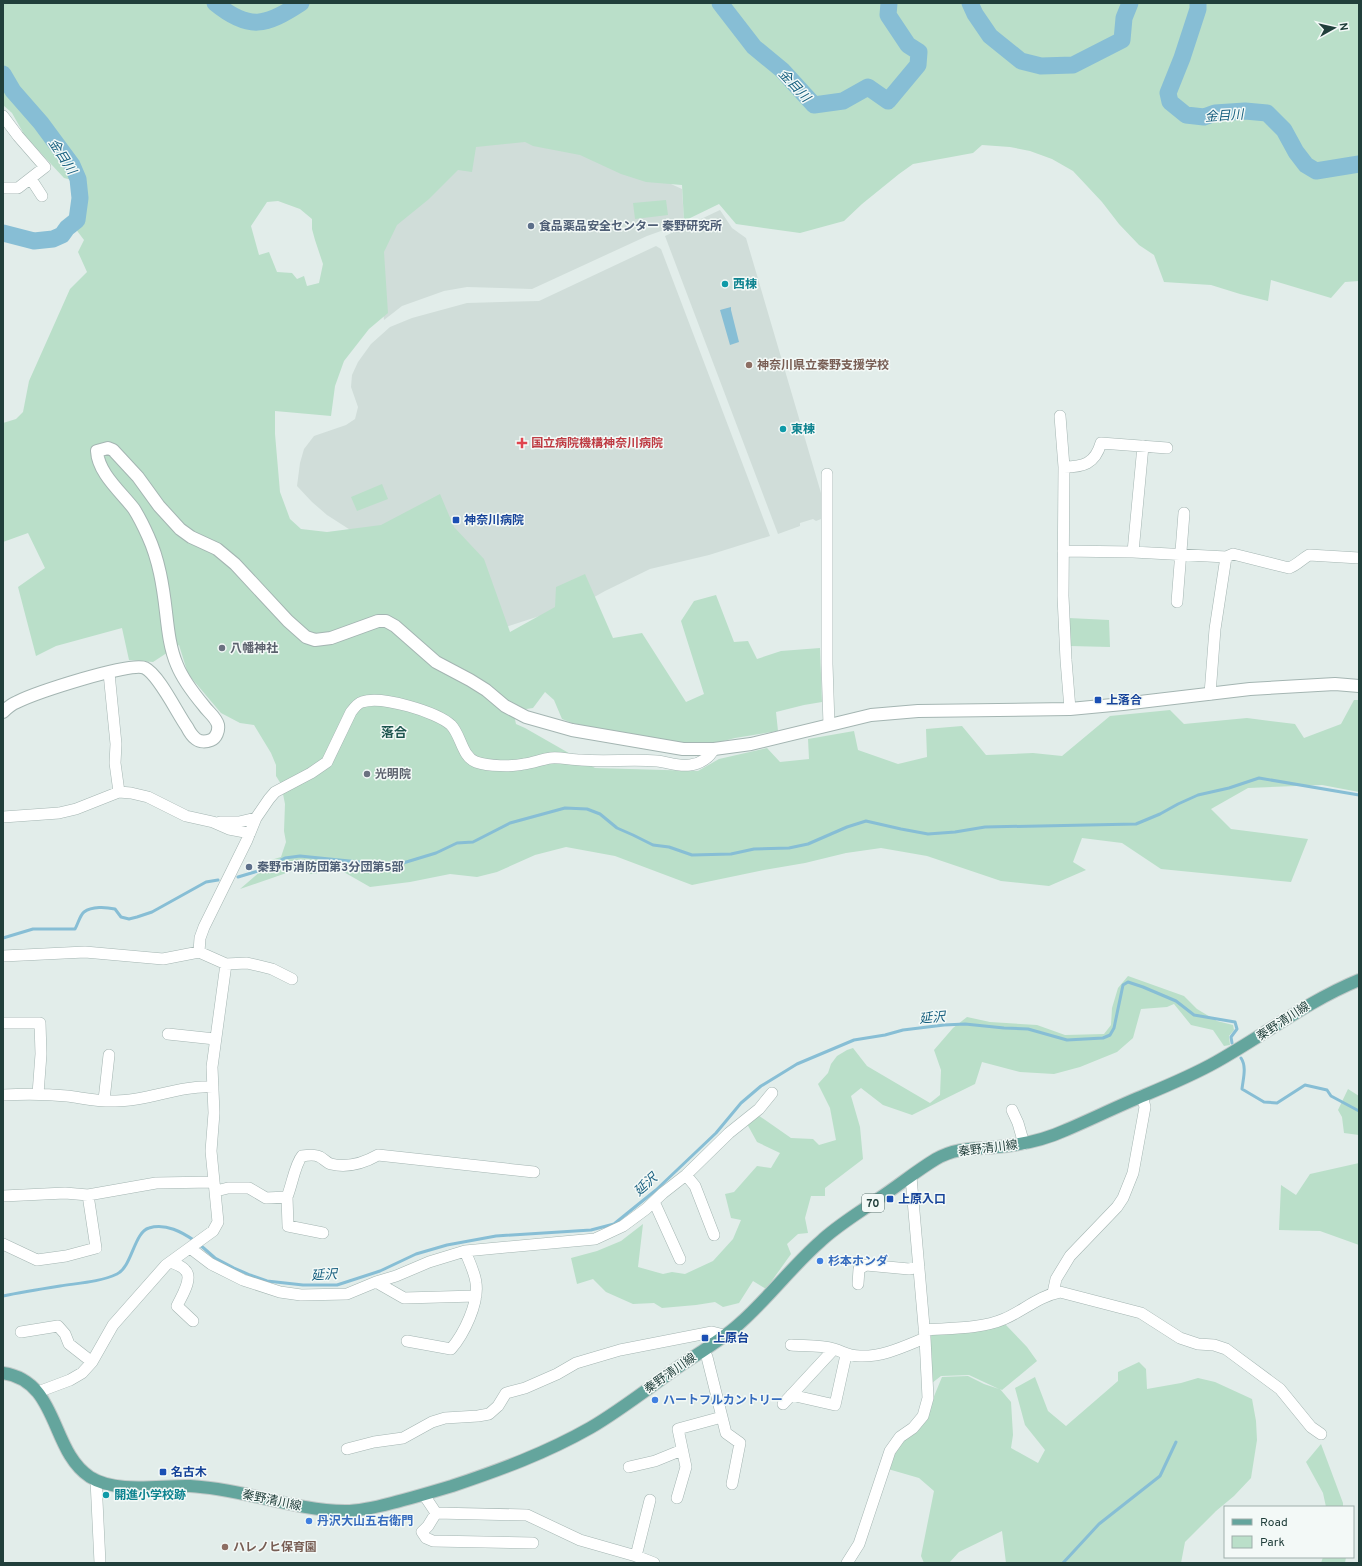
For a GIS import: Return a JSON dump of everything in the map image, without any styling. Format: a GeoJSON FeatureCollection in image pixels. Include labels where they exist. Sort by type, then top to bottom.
{"type":"FeatureCollection","features":[{"type":"Feature","properties":{"kind":"main road","name":"秦野清川線"},"geometry":{"type":"LineString","coordinates":[[3,1373],[20,1378],[33,1386],[47,1406],[70,1455],[78,1466],[87,1475],[108,1484],[128,1487],[207,1487],[313,1508],[350,1511],[377,1507],[424,1495],[537,1456],[609,1415],[734,1329],[761,1304],[823,1238],[937,1159],[952,1152],[971,1148],[1024,1144],[1063,1131],[1198,1072],[1252,1041],[1318,999],[1334,990],[1359,980]]}},
{"type":"Feature","properties":{"kind":"street"},"geometry":{"type":"LineString","coordinates":[[3,116],[45,167],[18,188],[3,188]]}},
{"type":"Feature","properties":{"kind":"street"},"geometry":{"type":"LineString","coordinates":[[31,179],[42,196]]}},
{"type":"Feature","properties":{"kind":"street"},"geometry":{"type":"LineString","coordinates":[[1060,416],[1064,467],[1063,551],[1065,646],[1070,709]]}},
{"type":"Feature","properties":{"kind":"street"},"geometry":{"type":"LineString","coordinates":[[1064,467],[1078,467],[1091,461],[1101,443],[1167,448]]}},
{"type":"Feature","properties":{"kind":"street"},"geometry":{"type":"LineString","coordinates":[[1133,552],[1143,446]]}},
{"type":"Feature","properties":{"kind":"street"},"geometry":{"type":"LineString","coordinates":[[3,712],[16,702],[43,691],[109,673],[136,667],[144,667],[156,677],[180,717],[195,738],[200,741],[210,740],[218,733],[218,726],[214,718],[204,707],[183,677],[177,665],[171,645],[157,558],[135,511],[111,480],[98,460],[97,451],[108,448],[114,450],[159,506],[180,528],[191,537],[217,549],[235,564],[288,621],[306,637],[315,640],[331,638],[378,621],[386,621],[395,626],[436,662],[486,690],[505,706],[526,717],[572,730],[682,749],[714,750],[751,744],[871,714],[1070,709],[1250,689],[1335,684],[1359,686]]}},
{"type":"Feature","properties":{"kind":"street"},"geometry":{"type":"LineString","coordinates":[[827,474],[827,664],[829,725]]}},
{"type":"Feature","properties":{"kind":"street"},"geometry":{"type":"LineString","coordinates":[[1177,602],[1184,513]]}},
{"type":"Feature","properties":{"kind":"street"},"geometry":{"type":"LineString","coordinates":[[1063,551],[1133,552],[1226,557],[1233,554],[1289,568],[1296,565],[1302,558],[1309,555],[1359,558]]}},
{"type":"Feature","properties":{"kind":"street"},"geometry":{"type":"LineString","coordinates":[[1210,694],[1215,629],[1226,557]]}},
{"type":"Feature","properties":{"kind":"street"},"geometry":{"type":"LineString","coordinates":[[109,673],[116,744],[115,763],[119,792]]}},
{"type":"Feature","properties":{"kind":"street"},"geometry":{"type":"LineString","coordinates":[[199,952],[200,938],[204,927],[256,818],[275,792],[327,762],[351,712],[362,702],[372,701],[398,703],[435,714],[452,726],[471,759],[484,764],[512,766],[557,758],[581,760],[657,761],[680,766],[692,765],[707,759],[714,750]]}},
{"type":"Feature","properties":{"kind":"street"},"geometry":{"type":"LineString","coordinates":[[3,817],[59,813],[76,809],[119,792],[148,797],[186,816],[213,822],[229,829],[250,833]]}},
{"type":"Feature","properties":{"kind":"street"},"geometry":{"type":"LineString","coordinates":[[213,822],[239,822],[256,818]]}},
{"type":"Feature","properties":{"kind":"street"},"geometry":{"type":"LineString","coordinates":[[3,956],[85,952],[163,959],[199,952],[226,964],[247,964],[272,969],[292,979]]}},
{"type":"Feature","properties":{"kind":"street"},"geometry":{"type":"LineString","coordinates":[[38,1392],[70,1380],[82,1373],[92,1362],[113,1325],[171,1262],[206,1237],[213,1231],[218,1222],[211,1151],[214,1113],[212,1067],[226,964]]}},
{"type":"Feature","properties":{"kind":"street"},"geometry":{"type":"LineString","coordinates":[[3,1022],[45,1023],[38,1094]]}},
{"type":"Feature","properties":{"kind":"street"},"geometry":{"type":"LineString","coordinates":[[168,1034],[215,1038]]}},
{"type":"Feature","properties":{"kind":"street"},"geometry":{"type":"LineString","coordinates":[[104,1100],[109,1055]]}},
{"type":"Feature","properties":{"kind":"street"},"geometry":{"type":"LineString","coordinates":[[3,1095],[38,1094],[116,1102],[191,1087],[213,1087]]}},
{"type":"Feature","properties":{"kind":"street"},"geometry":{"type":"LineString","coordinates":[[190,1248],[211,1264],[243,1280],[280,1292],[301,1295],[347,1294],[429,1262],[465,1251],[595,1239],[623,1226],[652,1204],[663,1193],[686,1175],[729,1133],[759,1109],[772,1093]]}},
{"type":"Feature","properties":{"kind":"street"},"geometry":{"type":"LineString","coordinates":[[1053,1293],[1056,1279],[1070,1256],[1117,1207],[1123,1198],[1132,1173],[1145,1107],[1142,1096]]}},
{"type":"Feature","properties":{"kind":"street"},"geometry":{"type":"LineString","coordinates":[[1012,1110],[1018,1123],[1024,1144]]}},
{"type":"Feature","properties":{"kind":"street"},"geometry":{"type":"LineString","coordinates":[[323,1233],[308,1234],[288,1226],[287,1197],[292,1186],[299,1160],[302,1156],[319,1156],[330,1163],[357,1165],[368,1161],[378,1154],[534,1172]]}},
{"type":"Feature","properties":{"kind":"street"},"geometry":{"type":"LineString","coordinates":[[686,1175],[695,1186],[702,1213],[714,1235]]}},
{"type":"Feature","properties":{"kind":"street"},"geometry":{"type":"LineString","coordinates":[[848,1563],[859,1544],[890,1451],[900,1437],[913,1428],[923,1416],[928,1398],[925,1334],[911,1177]]}},
{"type":"Feature","properties":{"kind":"street"},"geometry":{"type":"LineString","coordinates":[[3,1196],[64,1193],[88,1195],[156,1183],[249,1188],[266,1198],[287,1197]]}},
{"type":"Feature","properties":{"kind":"street"},"geometry":{"type":"LineString","coordinates":[[3,1244],[38,1260],[66,1256],[99,1247],[88,1195]]}},
{"type":"Feature","properties":{"kind":"street"},"geometry":{"type":"LineString","coordinates":[[652,1204],[656,1206],[666,1237],[680,1259]]}},
{"type":"Feature","properties":{"kind":"street"},"geometry":{"type":"LineString","coordinates":[[407,1341],[451,1349],[458,1341],[472,1311],[476,1296],[476,1283],[465,1251]]}},
{"type":"Feature","properties":{"kind":"street"},"geometry":{"type":"LineString","coordinates":[[171,1262],[185,1269],[188,1274],[188,1281],[178,1306],[193,1321]]}},
{"type":"Feature","properties":{"kind":"street"},"geometry":{"type":"LineString","coordinates":[[858,1284],[859,1269],[866,1265],[909,1269],[919,1267]]}},
{"type":"Feature","properties":{"kind":"street"},"geometry":{"type":"LineString","coordinates":[[376,1282],[404,1298],[476,1296]]}},
{"type":"Feature","properties":{"kind":"street"},"geometry":{"type":"LineString","coordinates":[[791,1346],[818,1346],[834,1349],[846,1355],[862,1356],[879,1354],[925,1334],[986,1325],[1004,1319],[1053,1293],[1060,1292],[1141,1313],[1180,1338],[1198,1344],[1214,1345],[1226,1349],[1280,1389],[1311,1427],[1321,1434]]}},
{"type":"Feature","properties":{"kind":"street"},"geometry":{"type":"LineString","coordinates":[[21,1332],[58,1326],[65,1334],[69,1344],[92,1362]]}},
{"type":"Feature","properties":{"kind":"street"},"geometry":{"type":"LineString","coordinates":[[347,1449],[374,1442],[403,1438],[432,1422],[445,1418],[489,1414],[498,1406],[506,1393],[525,1388],[557,1374],[576,1363],[620,1350],[712,1332],[724,1335]]}},
{"type":"Feature","properties":{"kind":"street"},"geometry":{"type":"LineString","coordinates":[[783,1404],[834,1349]]}},
{"type":"Feature","properties":{"kind":"street"},"geometry":{"type":"LineString","coordinates":[[702,1351],[707,1357],[726,1433],[740,1443],[732,1484]]}},
{"type":"Feature","properties":{"kind":"street"},"geometry":{"type":"LineString","coordinates":[[791,1396],[835,1405],[846,1355]]}},
{"type":"Feature","properties":{"kind":"street"},"geometry":{"type":"LineString","coordinates":[[677,1498],[686,1467],[678,1429],[722,1417]]}},
{"type":"Feature","properties":{"kind":"street"},"geometry":{"type":"LineString","coordinates":[[630,1467],[655,1461],[682,1450]]}},
{"type":"Feature","properties":{"kind":"street"},"geometry":{"type":"LineString","coordinates":[[96,1480],[100,1563]]}},
{"type":"Feature","properties":{"kind":"street"},"geometry":{"type":"LineString","coordinates":[[424,1495],[436,1513]]}},
{"type":"Feature","properties":{"kind":"street"},"geometry":{"type":"LineString","coordinates":[[636,1556],[650,1500]]}},
{"type":"Feature","properties":{"kind":"street"},"geometry":{"type":"LineString","coordinates":[[436,1513],[428,1526],[422,1532],[426,1538],[433,1541],[533,1543]]}},
{"type":"Feature","properties":{"kind":"street"},"geometry":{"type":"LineString","coordinates":[[436,1513],[527,1515],[580,1540],[636,1556],[654,1563]]}},
{"type":"Feature","properties":{"kind":"shaded area","name":"食品薬品安全センター 秦野研究所"},"geometry":{"type":"Polygon","coordinates":[[[475,131],[567,137],[682,189],[684,221],[647,236],[532,289],[467,287],[444,291],[402,306],[384,320],[376,245],[475,131]]]}},
{"type":"Feature","properties":{"kind":"shaded area","name":"神奈川県立秦野支援学校"},"geometry":{"type":"Polygon","coordinates":[[[720,210],[732,228],[746,238],[821,493],[821,519],[816,521],[813,519],[800,523],[800,526],[778,534],[665,236],[720,210]]]}},
{"type":"Feature","properties":{"kind":"shaded area","name":"国立病院機構神奈川病院"},"geometry":{"type":"Polygon","coordinates":[[[656,246],[661,249],[770,536],[709,555],[650,569],[589,600],[503,628],[327,515],[297,486],[300,463],[304,449],[314,436],[346,425],[355,419],[358,407],[351,387],[352,375],[358,362],[371,344],[390,327],[412,318],[467,303],[539,301],[656,246]]]}},
{"type":"Feature","properties":{"kind":"green space"},"geometry":{"type":"Polygon","coordinates":[[[3,3],[1359,3],[1359,281],[1345,282],[1331,298],[1271,280],[1268,301],[1211,285],[1164,282],[1154,255],[1139,245],[1073,171],[1052,159],[1030,151],[1010,147],[982,145],[973,153],[913,164],[862,204],[844,221],[800,233],[736,224],[719,204],[684,221],[682,185],[646,182],[621,174],[580,155],[533,146],[525,142],[476,147],[472,172],[458,170],[429,199],[397,225],[384,252],[388,313],[369,329],[344,361],[335,386],[331,416],[275,411],[275,434],[280,492],[290,519],[301,529],[327,532],[381,525],[440,494],[454,527],[484,559],[510,632],[555,607],[556,587],[585,574],[613,638],[642,633],[686,702],[704,694],[681,621],[694,601],[716,595],[734,642],[748,641],[757,659],[781,651],[820,648],[822,702],[776,712],[778,731],[735,738],[704,746],[658,741],[572,723],[562,719],[554,700],[545,692],[533,708],[513,711],[516,724],[595,768],[698,771],[719,759],[767,748],[780,762],[809,759],[808,739],[854,731],[858,750],[898,764],[927,757],[926,729],[962,726],[986,755],[1033,753],[1062,756],[1110,716],[1170,710],[1184,724],[1247,718],[1295,724],[1304,738],[1341,724],[1354,700],[1359,700],[1359,792],[1322,785],[1248,788],[1211,809],[1231,829],[1308,839],[1291,882],[1161,869],[1122,843],[1082,838],[1073,862],[1086,870],[1049,886],[1001,881],[927,856],[881,848],[846,853],[805,863],[692,885],[615,856],[566,847],[535,855],[497,872],[477,877],[450,874],[410,882],[370,887],[342,871],[310,874],[298,869],[240,889],[262,870],[264,862],[281,857],[286,842],[284,831],[285,804],[281,784],[276,776],[276,765],[271,753],[254,725],[240,723],[221,713],[188,674],[179,645],[153,662],[129,660],[122,628],[56,646],[36,656],[18,587],[45,568],[28,533],[3,542],[3,423],[16,419],[23,412],[29,381],[70,289],[87,272],[78,252],[84,240],[69,220],[74,206],[72,180],[64,178],[25,136],[12,113],[3,105],[3,3]],[[278,201],[267,202],[251,226],[259,255],[269,252],[277,272],[292,273],[297,279],[304,276],[307,286],[319,283],[323,264],[312,229],[312,219],[300,209],[278,201]]]}},
{"type":"Feature","properties":{"kind":"green space"},"geometry":{"type":"Polygon","coordinates":[[[666,200],[668,215],[635,219],[633,203],[666,200]]]}},
{"type":"Feature","properties":{"kind":"green space"},"geometry":{"type":"Polygon","coordinates":[[[382,484],[388,499],[357,511],[351,497],[382,484]]]}},
{"type":"Feature","properties":{"kind":"green space"},"geometry":{"type":"Polygon","coordinates":[[[1069,618],[1109,620],[1110,647],[1070,646],[1069,618]]]}},
{"type":"Feature","properties":{"kind":"green space"},"geometry":{"type":"Polygon","coordinates":[[[1128,976],[1184,996],[1197,1009],[1217,1021],[1233,1025],[1234,1030],[1229,1036],[1230,1045],[1224,1046],[1213,1030],[1191,1025],[1174,1004],[1167,1007],[1141,1009],[1133,1038],[1117,1052],[1080,1067],[1054,1074],[1020,1072],[982,1062],[975,1084],[912,1115],[883,1105],[861,1088],[851,1096],[860,1127],[863,1159],[825,1188],[825,1196],[811,1196],[805,1218],[808,1233],[798,1234],[787,1244],[791,1254],[766,1289],[753,1281],[739,1303],[723,1307],[715,1302],[662,1308],[654,1303],[633,1304],[606,1292],[593,1279],[577,1284],[571,1258],[597,1251],[621,1241],[643,1224],[638,1267],[663,1274],[672,1272],[685,1274],[713,1261],[733,1239],[741,1220],[731,1218],[725,1194],[734,1192],[757,1166],[771,1168],[780,1153],[757,1142],[746,1122],[755,1113],[791,1138],[813,1139],[819,1145],[836,1140],[830,1108],[818,1084],[828,1073],[831,1064],[837,1056],[847,1050],[853,1048],[867,1066],[930,1103],[940,1095],[941,1070],[934,1050],[953,1028],[967,1017],[990,1022],[1037,1025],[1065,1035],[1104,1034],[1111,1025],[1112,1008],[1118,988],[1128,976]]]}},
{"type":"Feature","properties":{"kind":"green space"},"geometry":{"type":"Polygon","coordinates":[[[1348,1089],[1359,1096],[1359,1135],[1344,1133],[1342,1117],[1338,1110],[1348,1089]]]}},
{"type":"Feature","properties":{"kind":"green space"},"geometry":{"type":"Polygon","coordinates":[[[1359,1163],[1359,1245],[1320,1231],[1279,1230],[1281,1185],[1296,1195],[1310,1174],[1359,1163]]]}},
{"type":"Feature","properties":{"kind":"green space"},"geometry":{"type":"Polygon","coordinates":[[[1004,1323],[1027,1347],[1037,1361],[1002,1390],[1000,1389],[1011,1402],[1013,1435],[1011,1448],[1038,1463],[1045,1450],[1025,1425],[1015,1388],[1035,1377],[1048,1411],[1066,1426],[1118,1381],[1118,1372],[1139,1362],[1146,1369],[1147,1389],[1181,1383],[1198,1378],[1215,1382],[1252,1399],[1256,1421],[1257,1440],[1251,1478],[1185,1542],[1181,1563],[1006,1563],[1002,1531],[959,1552],[949,1563],[924,1563],[921,1556],[934,1491],[919,1478],[888,1469],[895,1452],[930,1406],[942,1377],[968,1376],[999,1389],[969,1375],[941,1376],[932,1383],[930,1353],[931,1336],[935,1332],[1004,1323]]]}},
{"type":"Feature","properties":{"kind":"green space"},"geometry":{"type":"Polygon","coordinates":[[[1321,1444],[1343,1506],[1326,1506],[1323,1493],[1306,1462],[1321,1444]]]}},
{"type":"Feature","properties":{"kind":"green space"},"geometry":{"type":"Polygon","coordinates":[[[1323,1558],[1346,1558],[1345,1563],[1321,1563],[1323,1558]]]}},
{"type":"Feature","properties":{"kind":"water"},"geometry":{"type":"Polygon","coordinates":[[[731,307],[739,342],[730,345],[720,310],[731,307]]]}},
{"type":"Feature","properties":{"kind":"waterway","name":"金目川"},"geometry":{"type":"LineString","coordinates":[[215,3],[238,18],[258,22],[278,17],[301,3]]}},
{"type":"Feature","properties":{"kind":"waterway","name":"金目川"},"geometry":{"type":"LineString","coordinates":[[720,3],[754,47],[782,70],[814,105],[843,101],[868,87],[888,101],[918,65],[919,52],[908,45],[888,15],[889,3]]}},
{"type":"Feature","properties":{"kind":"waterway","name":"金目川"},"geometry":{"type":"LineString","coordinates":[[970,3],[975,14],[990,36],[1021,61],[1041,66],[1073,65],[1122,40],[1124,18],[1130,3]]}},
{"type":"Feature","properties":{"kind":"waterway","name":"金目川"},"geometry":{"type":"LineString","coordinates":[[1198,3],[1198,9],[1182,58],[1168,93],[1170,102],[1186,115],[1204,117],[1215,113],[1245,111],[1267,113],[1284,130],[1296,152],[1306,165],[1316,171],[1359,164]]}},
{"type":"Feature","properties":{"kind":"waterway","name":"金目川"},"geometry":{"type":"LineString","coordinates":[[3,74],[13,91],[41,123],[72,165],[78,179],[80,198],[77,220],[67,228],[62,235],[53,239],[34,241],[3,233]]}},
{"type":"Feature","properties":{"kind":"waterway"},"geometry":{"type":"LineString","coordinates":[[238,877],[258,871],[285,858],[300,856],[359,862],[382,869],[395,867],[403,863],[436,853],[457,843],[473,842],[510,823],[565,808],[587,809],[600,814],[617,828],[653,845],[669,847],[692,855],[731,854],[754,849],[789,848],[808,844],[847,827],[866,821],[928,834],[955,832],[985,827],[1136,824],[1198,795],[1229,788],[1259,778],[1359,795]]}},
{"type":"Feature","properties":{"kind":"waterway"},"geometry":{"type":"LineString","coordinates":[[3,938],[33,929],[75,929],[83,913],[87,910],[95,908],[103,907],[115,909],[121,917],[129,919],[137,917],[152,912],[206,882],[218,880]]}},
{"type":"Feature","properties":{"kind":"waterway","name":"延沢"},"geometry":{"type":"LineString","coordinates":[[199,1244],[215,1258],[234,1268],[267,1281],[303,1285],[337,1285],[380,1271],[416,1254],[447,1245],[496,1236],[591,1230],[614,1224],[656,1190],[716,1133],[741,1103],[761,1086],[797,1064],[854,1040],[885,1035],[903,1030],[944,1025],[965,1024],[1028,1029],[1067,1040],[1103,1038],[1110,1035],[1114,1028],[1123,985],[1128,982],[1176,1001],[1194,1015],[1235,1022],[1237,1029],[1231,1037],[1232,1043]]}},
{"type":"Feature","properties":{"kind":"waterway","name":"延沢"},"geometry":{"type":"LineString","coordinates":[[1241,1058],[1244,1065],[1242,1089],[1264,1102],[1277,1103],[1305,1085],[1327,1090],[1331,1096],[1359,1111]]}},
{"type":"Feature","properties":{"kind":"waterway","name":"延沢"},"geometry":{"type":"LineString","coordinates":[[3,1296],[39,1289],[97,1281],[117,1274],[126,1264],[140,1236],[149,1228],[162,1227],[174,1229],[195,1241]]}},
{"type":"Feature","properties":{"kind":"waterway"},"geometry":{"type":"LineString","coordinates":[[1063,1563],[1099,1524],[1160,1476],[1176,1442]]}},
{"type":"Feature","properties":{"kind":"place","name":"食品薬品安全センター 秦野研究所"},"geometry":{"type":"Point","coordinates":[531,226]}},
{"type":"Feature","properties":{"kind":"place","name":"西棟"},"geometry":{"type":"Point","coordinates":[725,284]}},
{"type":"Feature","properties":{"kind":"place","name":"神奈川県立秦野支援学校"},"geometry":{"type":"Point","coordinates":[749,365]}},
{"type":"Feature","properties":{"kind":"place","name":"東棟"},"geometry":{"type":"Point","coordinates":[783,429]}},
{"type":"Feature","properties":{"kind":"place","name":"国立病院機構神奈川病院"},"geometry":{"type":"Point","coordinates":[522,443]}},
{"type":"Feature","properties":{"kind":"place","name":"神奈川病院"},"geometry":{"type":"Point","coordinates":[456,520]}},
{"type":"Feature","properties":{"kind":"place","name":"八幡神社"},"geometry":{"type":"Point","coordinates":[222,648]}},
{"type":"Feature","properties":{"kind":"place","name":"上落合"},"geometry":{"type":"Point","coordinates":[1098,700]}},
{"type":"Feature","properties":{"kind":"place","name":"光明院"},"geometry":{"type":"Point","coordinates":[367,774]}},
{"type":"Feature","properties":{"kind":"place","name":"秦野市消防団第3分団第5部"},"geometry":{"type":"Point","coordinates":[249,867]}},
{"type":"Feature","properties":{"kind":"place","name":"上原入口"},"geometry":{"type":"Point","coordinates":[890,1199]}},
{"type":"Feature","properties":{"kind":"place","name":"杉本ホンダ"},"geometry":{"type":"Point","coordinates":[820,1261]}},
{"type":"Feature","properties":{"kind":"place","name":"上原台"},"geometry":{"type":"Point","coordinates":[705,1338]}},
{"type":"Feature","properties":{"kind":"place","name":"ハートフルカントリー"},"geometry":{"type":"Point","coordinates":[655,1400]}},
{"type":"Feature","properties":{"kind":"place","name":"名古木"},"geometry":{"type":"Point","coordinates":[163,1472]}},
{"type":"Feature","properties":{"kind":"place","name":"開進小学校跡"},"geometry":{"type":"Point","coordinates":[106,1495]}},
{"type":"Feature","properties":{"kind":"place","name":"丹沢大山五右衛門"},"geometry":{"type":"Point","coordinates":[309,1521]}},
{"type":"Feature","properties":{"kind":"place","name":"ハレノヒ保育園"},"geometry":{"type":"Point","coordinates":[225,1547]}},
{"type":"Feature","properties":{"kind":"district","name":"落合"},"geometry":{"type":"Point","coordinates":[394,732]}}]}
